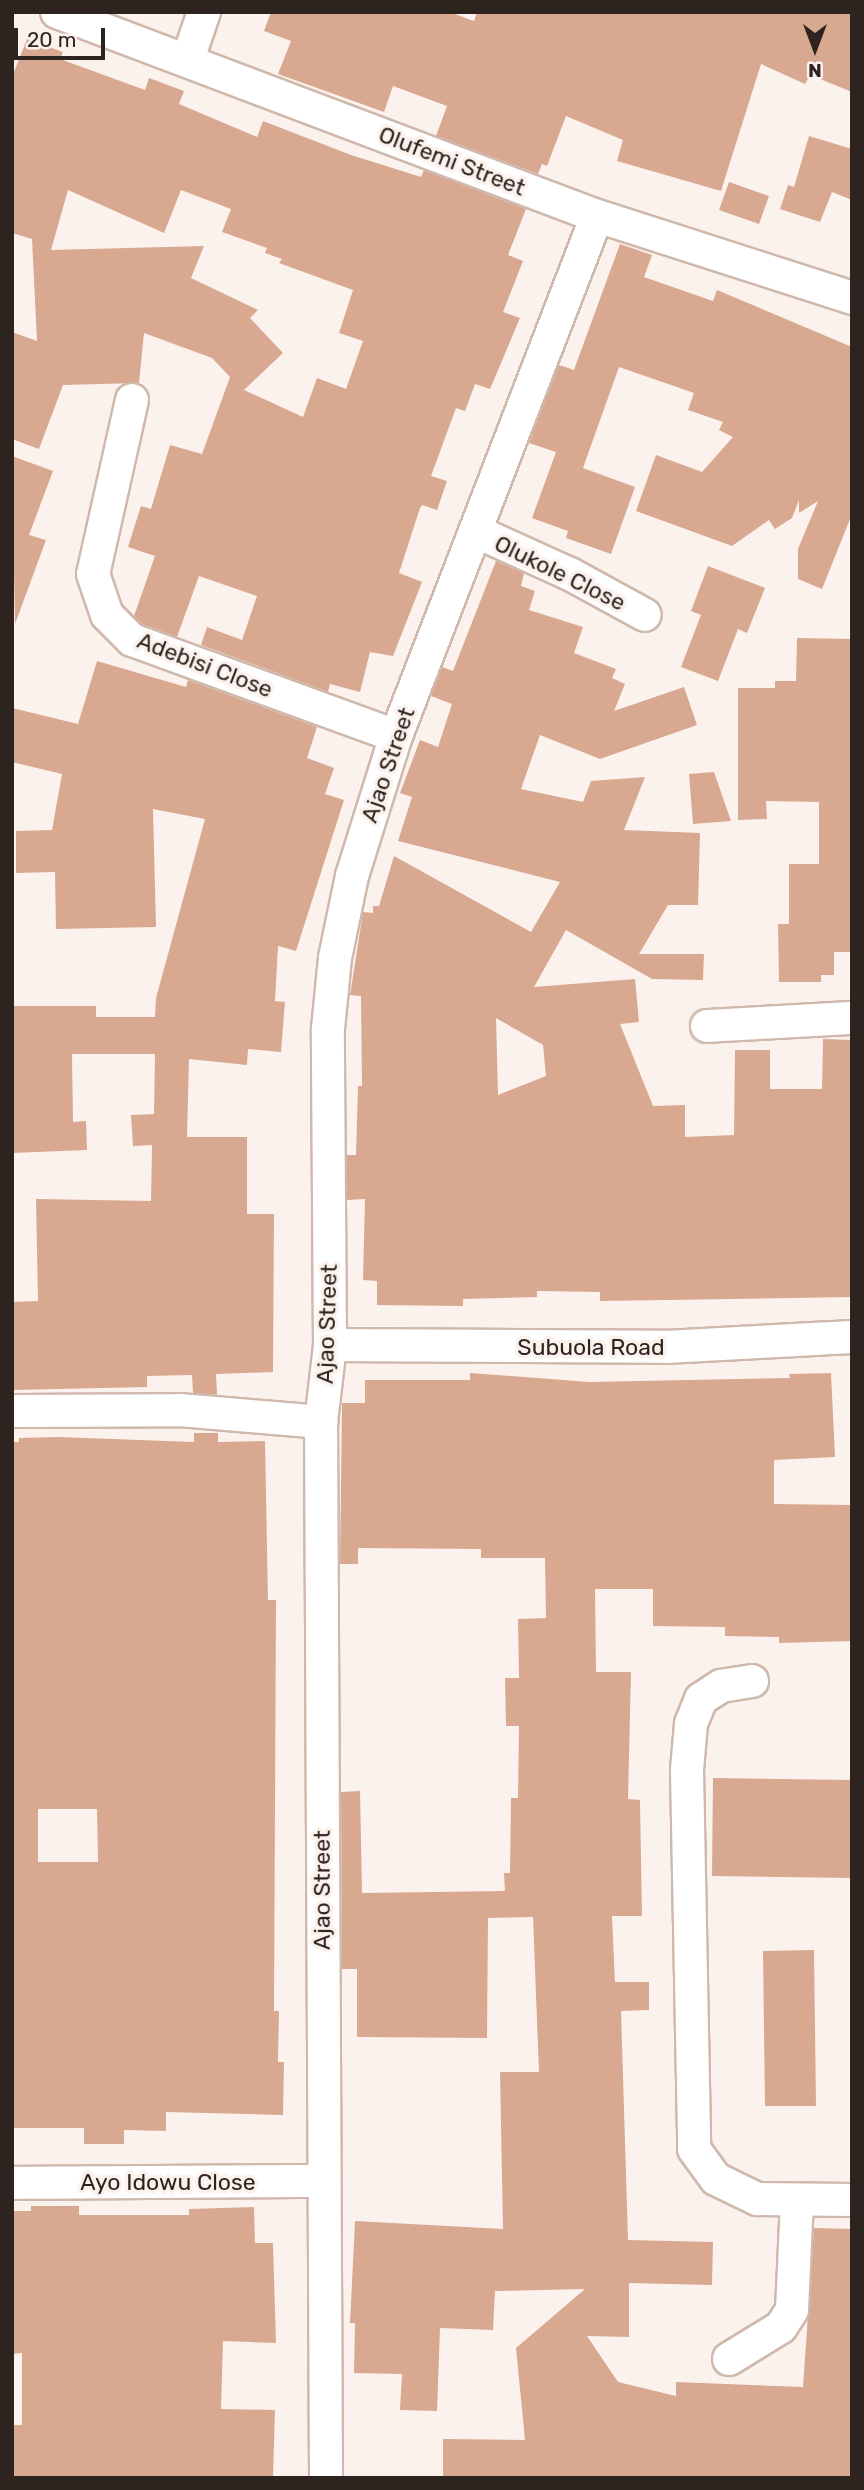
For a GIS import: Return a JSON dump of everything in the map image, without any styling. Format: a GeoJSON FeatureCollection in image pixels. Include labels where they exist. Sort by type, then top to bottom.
{"type":"FeatureCollection","features":[{"type":"Feature","properties":{"kind":"street","name":"Olufemi Street"},"geometry":{"type":"LineString","coordinates":[[57,12],[188,59],[597,216],[852,298]]}},
{"type":"Feature","properties":{"kind":"street"},"geometry":{"type":"LineString","coordinates":[[188,59],[204,12]]}},
{"type":"Feature","properties":{"kind":"street","name":"Ajao Street"},"geometry":{"type":"LineString","coordinates":[[327,2478],[321,1422],[330,1345],[328,1029],[335,958],[352,876],[396,736],[597,216]]}},
{"type":"Feature","properties":{"kind":"street","name":"Adebisi Close"},"geometry":{"type":"LineString","coordinates":[[132,400],[93,574],[107,615],[132,640],[396,736]]}},
{"type":"Feature","properties":{"kind":"street","name":"Olukole Close"},"geometry":{"type":"LineString","coordinates":[[475,531],[570,574],[645,615]]}},
{"type":"Feature","properties":{"kind":"street"},"geometry":{"type":"LineString","coordinates":[[707,1026],[852,1018]]}},
{"type":"Feature","properties":{"kind":"street","name":"Subuola Road"},"geometry":{"type":"LineString","coordinates":[[330,1345],[666,1348],[852,1337]]}},
{"type":"Feature","properties":{"kind":"street"},"geometry":{"type":"LineString","coordinates":[[12,1410],[178,1410],[321,1422]]}},
{"type":"Feature","properties":{"kind":"street"},"geometry":{"type":"LineString","coordinates":[[752,1681],[721,1686],[701,1699],[691,1724],[687,1810],[694,2150],[716,2179],[757,2199],[852,2200]]}},
{"type":"Feature","properties":{"kind":"street","name":"Ayo Idowu Close"},"geometry":{"type":"LineString","coordinates":[[12,2183],[324,2181]]}},
{"type":"Feature","properties":{"kind":"street"},"geometry":{"type":"LineString","coordinates":[[729,2359],[781,2327],[792,2310],[797,2200]]}},
{"type":"Feature","properties":{"kind":"building"},"geometry":{"type":"Polygon","coordinates":[[[271,12],[449,12],[474,21],[477,12],[852,12],[852,92],[810,75],[805,84],[761,64],[721,191],[617,161],[623,140],[566,116],[547,166],[542,164],[538,174],[436,136],[447,106],[393,86],[384,112],[278,74],[291,41],[264,31],[271,12]]]}},
{"type":"Feature","properties":{"kind":"building"},"geometry":{"type":"Polygon","coordinates":[[[27,39],[63,52],[60,59],[145,90],[149,78],[184,91],[179,104],[257,137],[263,121],[351,155],[421,177],[424,170],[526,209],[508,255],[523,261],[503,312],[520,318],[490,389],[475,384],[465,411],[456,408],[431,476],[447,481],[437,510],[422,505],[420,508],[399,573],[422,582],[393,656],[370,652],[360,692],[330,684],[328,692],[201,645],[207,627],[242,640],[257,596],[199,576],[177,637],[142,624],[134,616],[155,556],[128,547],[141,506],[151,509],[170,445],[202,454],[230,377],[212,358],[144,333],[139,383],[63,385],[39,449],[12,439],[12,332],[37,341],[32,239],[12,233],[12,77],[27,39]],[[68,190],[51,250],[204,246],[191,278],[258,310],[250,318],[283,353],[244,390],[303,417],[317,378],[346,389],[363,341],[339,333],[353,290],[279,263],[282,259],[265,253],[267,248],[222,232],[231,209],[181,190],[164,233],[68,190]]]}},
{"type":"Feature","properties":{"kind":"building"},"geometry":{"type":"Polygon","coordinates":[[[809,136],[852,149],[852,200],[832,192],[820,222],[780,209],[788,185],[794,187],[809,136]]]}},
{"type":"Feature","properties":{"kind":"building"},"geometry":{"type":"Polygon","coordinates":[[[729,182],[769,196],[759,224],[719,210],[729,182]]]}},
{"type":"Feature","properties":{"kind":"building"},"geometry":{"type":"Polygon","coordinates":[[[620,244],[652,255],[644,277],[713,301],[717,290],[852,347],[852,514],[822,589],[798,579],[798,549],[818,501],[799,513],[799,500],[792,518],[775,529],[769,520],[732,546],[636,511],[656,455],[702,472],[733,437],[719,430],[723,422],[688,410],[694,393],[619,367],[583,468],[635,487],[611,554],[566,538],[568,531],[532,518],[556,452],[529,443],[559,365],[574,370],[620,244]]]}},
{"type":"Feature","properties":{"kind":"building"},"geometry":{"type":"Polygon","coordinates":[[[12,456],[53,471],[29,535],[46,540],[15,624],[12,456]]]}},
{"type":"Feature","properties":{"kind":"building"},"geometry":{"type":"Polygon","coordinates":[[[496,561],[524,573],[521,586],[535,591],[529,610],[583,627],[574,653],[616,669],[612,678],[625,684],[614,711],[684,687],[697,725],[600,759],[540,735],[521,789],[583,802],[591,781],[645,777],[624,830],[700,833],[698,905],[668,905],[639,954],[704,954],[703,980],[652,979],[566,930],[534,987],[635,979],[639,1022],[620,1024],[653,1106],[685,1105],[685,1137],[734,1135],[735,1050],[770,1050],[770,1089],[822,1089],[823,1039],[852,1040],[852,1297],[600,1301],[600,1292],[537,1291],[537,1297],[463,1299],[463,1306],[377,1305],[377,1281],[363,1280],[365,1199],[347,1200],[347,1155],[356,1155],[358,1086],[362,1086],[361,996],[350,995],[363,912],[373,913],[373,906],[379,906],[394,856],[531,932],[560,882],[398,841],[412,797],[400,793],[420,740],[438,747],[452,704],[431,696],[442,667],[453,671],[496,561]],[[496,1018],[498,1095],[546,1076],[543,1045],[496,1018]]]}},
{"type":"Feature","properties":{"kind":"building"},"geometry":{"type":"Polygon","coordinates":[[[708,566],[765,588],[747,633],[738,629],[718,681],[681,667],[701,615],[691,611],[708,566]]]}},
{"type":"Feature","properties":{"kind":"building"},"geometry":{"type":"Polygon","coordinates":[[[797,638],[852,639],[852,952],[834,952],[834,975],[821,975],[821,982],[779,982],[778,924],[789,924],[789,864],[819,864],[819,802],[766,801],[767,819],[738,820],[738,688],[775,688],[775,681],[796,681],[797,638]]]}},
{"type":"Feature","properties":{"kind":"building"},"geometry":{"type":"Polygon","coordinates":[[[97,661],[186,687],[188,680],[317,727],[307,758],[334,768],[325,794],[344,800],[296,951],[278,946],[275,1001],[285,1002],[281,1052],[248,1049],[247,1065],[189,1059],[187,1137],[247,1137],[247,1214],[274,1214],[273,1372],[216,1374],[217,1395],[193,1393],[192,1375],[147,1376],[147,1387],[12,1390],[12,1302],[38,1301],[36,1199],[151,1201],[152,1145],[133,1146],[131,1115],[154,1114],[155,1054],[72,1054],[73,1122],[86,1121],[87,1150],[12,1153],[12,1006],[96,1006],[96,1017],[155,1017],[156,998],[205,819],[153,809],[156,927],[56,929],[55,872],[16,873],[16,831],[52,830],[62,774],[12,762],[12,708],[78,724],[97,661]]]}},
{"type":"Feature","properties":{"kind":"building"},"geometry":{"type":"Polygon","coordinates":[[[714,772],[731,821],[693,824],[689,774],[714,772]]]}},
{"type":"Feature","properties":{"kind":"building"},"geometry":{"type":"Polygon","coordinates":[[[470,1373],[589,1382],[790,1378],[789,1374],[831,1373],[835,1457],[774,1460],[774,1504],[852,1505],[852,1641],[779,1643],[779,1637],[725,1636],[725,1627],[653,1626],[653,1589],[595,1589],[596,1672],[631,1672],[628,1799],[640,1800],[642,1916],[612,1916],[615,1982],[649,1982],[649,2010],[621,2011],[628,2240],[713,2242],[712,2285],[629,2283],[629,2337],[587,2336],[618,2382],[676,2396],[676,2382],[803,2387],[814,2228],[852,2229],[852,2478],[443,2478],[443,2439],[525,2440],[516,2348],[585,2289],[495,2291],[493,2330],[440,2328],[437,2411],[400,2410],[402,2374],[354,2373],[355,2323],[350,2323],[355,2221],[503,2229],[500,2072],[539,2072],[533,1917],[488,1918],[487,2038],[357,2037],[357,1969],[342,1969],[341,1792],[360,1791],[362,1893],[505,1891],[504,1873],[510,1873],[511,1798],[518,1798],[519,1726],[506,1726],[505,1678],[519,1678],[518,1619],[546,1618],[545,1558],[481,1558],[481,1549],[358,1548],[358,1564],[340,1564],[342,1403],[365,1403],[365,1380],[470,1380],[470,1373]]]}},
{"type":"Feature","properties":{"kind":"building"},"geometry":{"type":"Polygon","coordinates":[[[194,1433],[218,1433],[218,1442],[265,1441],[268,1600],[276,1600],[274,2011],[279,2011],[278,2062],[284,2062],[283,2115],[166,2112],[166,2131],[124,2130],[124,2144],[84,2144],[84,2128],[12,2128],[12,1442],[19,1442],[19,1438],[58,1437],[194,1442],[194,1433]],[[38,1809],[38,1862],[98,1862],[97,1809],[38,1809]]]}},
{"type":"Feature","properties":{"kind":"building"},"geometry":{"type":"Polygon","coordinates":[[[713,1778],[852,1780],[852,1878],[712,1876],[713,1778]]]}},
{"type":"Feature","properties":{"kind":"building"},"geometry":{"type":"Polygon","coordinates":[[[814,1950],[816,2106],[765,2106],[763,1951],[814,1950]]]}},
{"type":"Feature","properties":{"kind":"building"},"geometry":{"type":"Polygon","coordinates":[[[31,2206],[79,2206],[79,2215],[189,2215],[189,2209],[254,2207],[255,2243],[273,2243],[276,2343],[223,2341],[221,2409],[275,2410],[273,2478],[12,2478],[12,2425],[22,2425],[22,2353],[12,2354],[12,2211],[31,2211],[31,2206]]]}}]}
